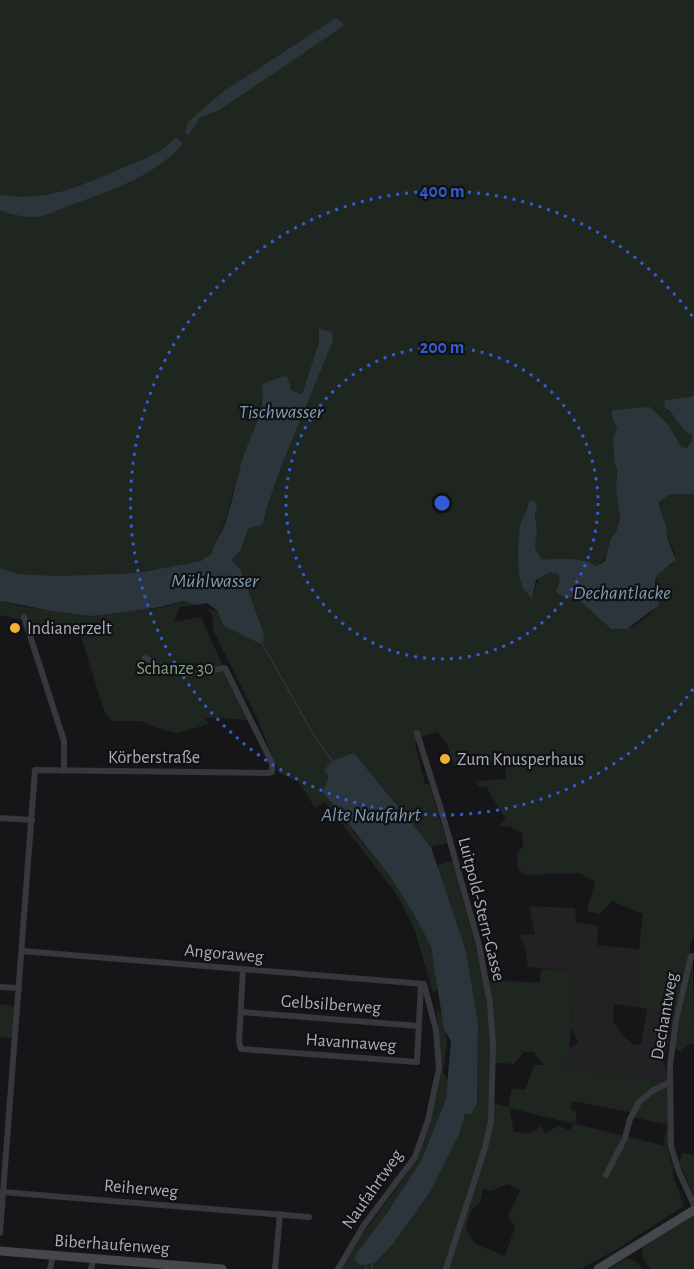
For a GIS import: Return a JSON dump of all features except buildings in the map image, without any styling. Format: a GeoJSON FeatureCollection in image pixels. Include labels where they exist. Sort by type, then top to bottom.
{"type":"FeatureCollection","features":[{"type":"Feature","properties":{"kind":"main road"},"geometry":{"type":"LineString","coordinates":[[598,1269],[694,1210]]}},
{"type":"Feature","properties":{"kind":"main road","name":"Biberhaufenweg"},"geometry":{"type":"LineString","coordinates":[[0,1251],[52,1256],[92,1264],[222,1269]]}},
{"type":"Feature","properties":{"kind":"street"},"geometry":{"type":"LineString","coordinates":[[24,617],[64,741],[64,771]]}},
{"type":"Feature","properties":{"kind":"street","name":"Körberstraße"},"geometry":{"type":"LineString","coordinates":[[32,820],[35,770],[272,772],[272,763],[268,754],[225,668],[183,675],[163,669],[146,658]]}},
{"type":"Feature","properties":{"kind":"street","name":"Luitpold-Stern-Gasse"},"geometry":{"type":"LineString","coordinates":[[417,733],[479,945],[490,1003],[493,1045],[491,1121],[485,1148],[446,1269]]}},
{"type":"Feature","properties":{"kind":"street"},"geometry":{"type":"LineString","coordinates":[[0,818],[32,820],[3,1153],[0,1233]]}},
{"type":"Feature","properties":{"kind":"street","name":"Angoraweg"},"geometry":{"type":"LineString","coordinates":[[22,951],[423,984]]}},
{"type":"Feature","properties":{"kind":"street","name":"Dechantweg"},"geometry":{"type":"LineString","coordinates":[[691,956],[671,1050],[670,1082],[671,1148],[694,1205]]}},
{"type":"Feature","properties":{"kind":"street"},"geometry":{"type":"LineString","coordinates":[[241,1012],[243,969]]}},
{"type":"Feature","properties":{"kind":"street","name":"Havannaweg"},"geometry":{"type":"LineString","coordinates":[[241,1012],[239,1042],[241,1049],[417,1062],[423,984]]}},
{"type":"Feature","properties":{"kind":"street","name":"Naufahrtweg"},"geometry":{"type":"LineString","coordinates":[[338,1269],[364,1225],[415,1157],[428,1120],[439,1068],[436,1030],[423,984]]}},
{"type":"Feature","properties":{"kind":"street"},"geometry":{"type":"LineString","coordinates":[[0,987],[19,988]]}},
{"type":"Feature","properties":{"kind":"street","name":"Gelbsilberweg"},"geometry":{"type":"LineString","coordinates":[[241,1012],[419,1026]]}},
{"type":"Feature","properties":{"kind":"street","name":"Dechantweg"},"geometry":{"type":"LineString","coordinates":[[606,1175],[625,1138],[630,1119],[639,1102],[652,1091],[670,1082]]}},
{"type":"Feature","properties":{"kind":"street","name":"Reiherweg"},"geometry":{"type":"LineString","coordinates":[[2,1192],[309,1217]]}},
{"type":"Feature","properties":{"kind":"street"},"geometry":{"type":"LineString","coordinates":[[275,1269],[280,1214]]}},
{"type":"Feature","properties":{"kind":"street"},"geometry":{"type":"LineString","coordinates":[[50,1269],[52,1256]]}},
{"type":"Feature","properties":{"kind":"shaded area"},"geometry":{"type":"Polygon","coordinates":[[[529,906],[575,908],[576,922],[598,926],[597,945],[639,949],[638,1007],[614,1004],[613,1021],[623,1036],[634,1045],[641,1044],[647,1010],[674,1017],[664,1063],[670,1083],[567,1068],[568,1050],[578,1042],[571,1028],[573,971],[528,967],[525,947],[519,935],[535,934],[529,906]]]}},
{"type":"Feature","properties":{"kind":"green space"},"geometry":{"type":"Polygon","coordinates":[[[0,0],[694,0],[694,396],[666,400],[664,408],[692,435],[692,441],[687,448],[681,447],[668,424],[613,409],[612,417],[617,428],[613,437],[620,518],[616,532],[611,538],[609,551],[596,566],[575,560],[541,559],[535,548],[537,507],[524,518],[519,532],[520,580],[530,596],[533,598],[537,582],[542,574],[551,572],[558,574],[560,578],[556,587],[561,592],[578,599],[611,629],[629,628],[646,618],[655,608],[659,599],[657,576],[659,572],[672,565],[675,554],[667,537],[666,525],[659,507],[660,500],[670,494],[694,494],[694,931],[674,1017],[638,1007],[639,949],[643,914],[612,901],[600,914],[587,911],[595,882],[580,873],[525,875],[518,869],[517,853],[523,847],[523,833],[510,826],[498,826],[506,819],[487,787],[478,786],[476,781],[506,779],[505,761],[454,766],[447,744],[438,732],[424,736],[415,744],[425,784],[429,784],[447,843],[431,847],[354,753],[329,776],[327,785],[355,834],[390,876],[431,947],[438,989],[433,993],[415,931],[398,896],[325,802],[315,808],[299,782],[279,773],[256,716],[213,630],[213,617],[208,609],[218,611],[264,634],[241,570],[231,560],[241,550],[248,529],[263,525],[281,467],[333,341],[319,330],[319,342],[302,394],[291,390],[263,393],[254,433],[243,458],[224,524],[212,553],[201,561],[137,573],[57,576],[19,574],[0,568],[0,0]]]}},
{"type":"Feature","properties":{"kind":"green space","name":"Schanze 30"},"geometry":{"type":"Polygon","coordinates":[[[0,601],[37,609],[78,611],[157,608],[180,602],[197,605],[180,607],[174,622],[201,617],[247,720],[203,717],[209,724],[178,733],[141,721],[111,721],[105,713],[79,631],[29,624],[0,615],[0,601]]]}},
{"type":"Feature","properties":{"kind":"green space"},"geometry":{"type":"Polygon","coordinates":[[[448,861],[453,862],[485,981],[540,982],[541,969],[573,971],[567,1068],[670,1083],[671,1147],[663,1144],[668,1125],[633,1117],[630,1112],[572,1101],[571,1110],[577,1112],[575,1124],[666,1146],[673,1167],[674,1179],[684,1206],[614,1251],[581,1269],[342,1269],[357,1241],[417,1157],[440,1070],[436,1008],[442,1015],[447,1043],[443,1072],[448,1080],[446,1099],[421,1161],[387,1213],[375,1263],[393,1244],[430,1191],[459,1135],[465,1114],[477,1103],[478,1023],[466,951],[437,866],[448,861]],[[524,1052],[514,1064],[489,1062],[489,1102],[508,1107],[512,1088],[525,1090],[534,1065],[544,1065],[533,1052],[524,1052]],[[509,1108],[514,1132],[527,1134],[541,1126],[545,1133],[558,1126],[569,1130],[574,1124],[509,1108]],[[507,1184],[491,1191],[483,1188],[480,1202],[471,1211],[466,1228],[474,1243],[505,1256],[515,1227],[508,1216],[520,1190],[507,1184]]]}},
{"type":"Feature","properties":{"kind":"green space"},"geometry":{"type":"Polygon","coordinates":[[[693,958],[694,1044],[687,1045],[681,1052],[674,1047],[693,958]]]}},
{"type":"Feature","properties":{"kind":"green space"},"geometry":{"type":"Polygon","coordinates":[[[0,1004],[15,1006],[12,1038],[0,1037],[0,1004]]]}},
{"type":"Feature","properties":{"kind":"green space"},"geometry":{"type":"Polygon","coordinates":[[[683,1152],[694,1156],[694,1196],[679,1162],[683,1152]]]}},
{"type":"Feature","properties":{"kind":"green space"},"geometry":{"type":"Polygon","coordinates":[[[694,1215],[694,1269],[650,1269],[642,1256],[643,1247],[694,1215]]]}},
{"type":"Feature","properties":{"kind":"green space"},"geometry":{"type":"Polygon","coordinates":[[[626,1258],[636,1261],[642,1269],[608,1269],[626,1258]]]}},
{"type":"Feature","properties":{"kind":"water"},"geometry":{"type":"Polygon","coordinates":[[[336,18],[345,25],[218,111],[200,117],[189,135],[185,133],[188,122],[224,91],[336,18]]]}},
{"type":"Feature","properties":{"kind":"water"},"geometry":{"type":"Polygon","coordinates":[[[176,138],[183,144],[171,155],[145,174],[117,188],[40,216],[22,216],[0,210],[0,195],[17,197],[48,195],[76,187],[150,156],[176,138]]]}},
{"type":"Feature","properties":{"kind":"water","name":"Tischwasser"},"geometry":{"type":"Polygon","coordinates":[[[319,329],[332,332],[333,341],[281,467],[263,525],[248,529],[241,550],[231,560],[241,570],[264,634],[263,645],[223,625],[218,611],[207,603],[197,605],[183,601],[160,607],[92,616],[0,601],[0,568],[19,574],[57,576],[137,573],[201,561],[212,553],[225,524],[242,460],[260,413],[262,384],[287,375],[291,390],[302,394],[319,342],[319,329]]]}},
{"type":"Feature","properties":{"kind":"water","name":"Dechantlacke"},"geometry":{"type":"Polygon","coordinates":[[[694,396],[694,494],[670,494],[659,502],[666,525],[667,538],[676,560],[657,575],[655,581],[659,605],[627,629],[611,629],[579,600],[558,594],[556,591],[560,578],[558,574],[550,572],[536,580],[532,599],[523,588],[518,567],[520,526],[528,503],[534,500],[537,507],[535,548],[541,559],[576,560],[596,566],[605,561],[611,538],[616,532],[620,518],[613,437],[617,428],[612,417],[612,410],[650,407],[668,424],[681,447],[687,448],[692,441],[692,435],[684,430],[670,411],[664,408],[665,400],[694,396]]]}},
{"type":"Feature","properties":{"kind":"water","name":"Alte Naufahrt"},"geometry":{"type":"Polygon","coordinates":[[[354,753],[431,847],[466,951],[478,1023],[477,1103],[471,1114],[465,1114],[459,1135],[430,1192],[393,1244],[375,1263],[360,1265],[355,1260],[356,1254],[387,1213],[421,1161],[446,1099],[451,1041],[444,1029],[431,947],[390,876],[323,792],[329,776],[324,770],[332,761],[354,753]]]}},
{"type":"Feature","properties":{"kind":"waterway","name":"Mühlwasser"},"geometry":{"type":"LineString","coordinates":[[263,645],[313,734],[332,761]]}},
{"type":"Feature","properties":{"kind":"waterway"},"geometry":{"type":"LineString","coordinates":[[372,1263],[372,1269]]}},
{"type":"Feature","properties":{"kind":"waterway"},"geometry":{"type":"LineString","coordinates":[[366,1264],[366,1269]]}},
{"type":"Feature","properties":{"kind":"place","name":"Indianerzelt"},"geometry":{"type":"Point","coordinates":[15,628]}},
{"type":"Feature","properties":{"kind":"place","name":"Zum Knusperhaus"},"geometry":{"type":"Point","coordinates":[445,759]}}]}
